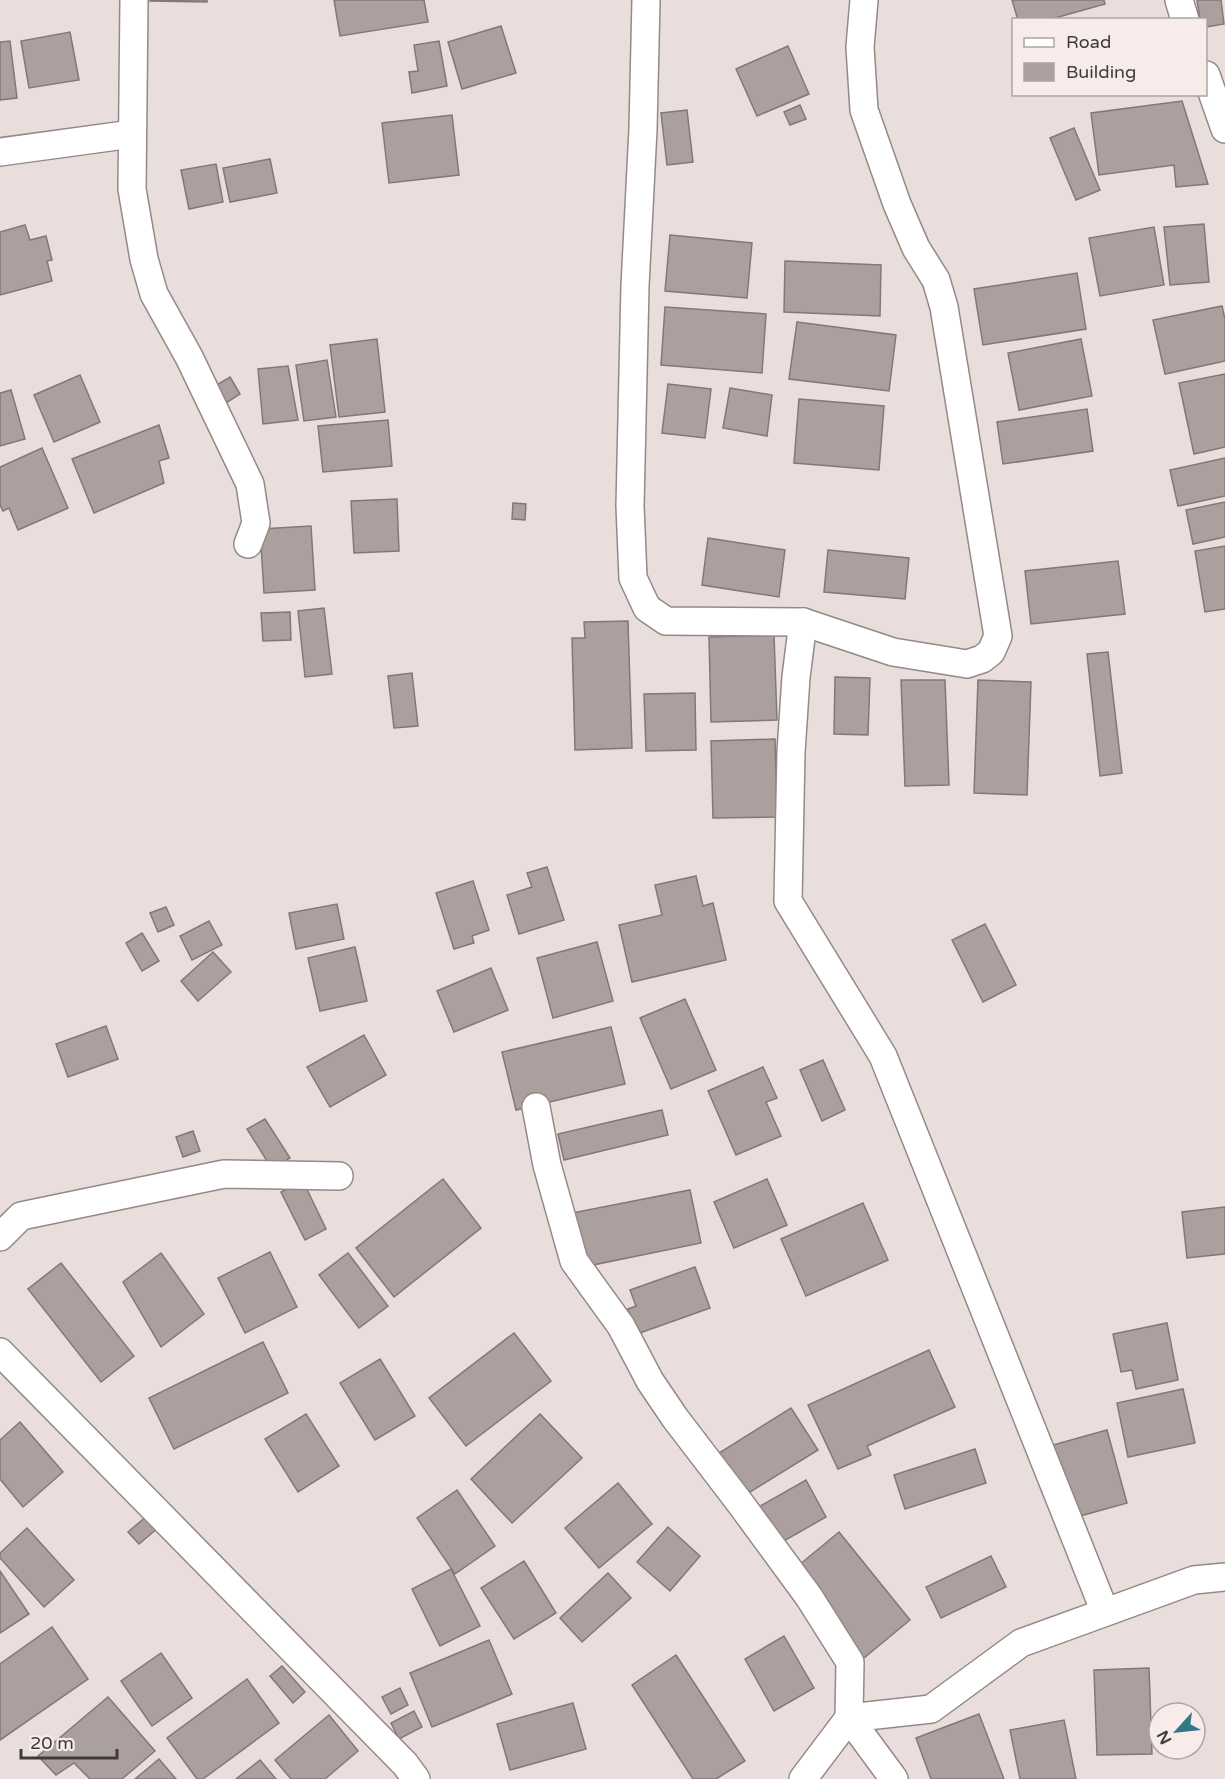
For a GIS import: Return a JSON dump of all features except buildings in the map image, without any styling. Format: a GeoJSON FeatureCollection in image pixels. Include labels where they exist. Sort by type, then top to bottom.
{"type":"FeatureCollection","features":[{"type":"Feature","properties":{"kind":"street"},"geometry":{"type":"LineString","coordinates":[[134,0],[132,189],[144,259],[154,294],[189,357],[250,484],[256,523],[248,544]]}},
{"type":"Feature","properties":{"kind":"street"},"geometry":{"type":"LineString","coordinates":[[646,0],[643,129],[634,286],[630,506],[633,578],[647,608],[666,621],[803,622],[892,652],[967,664],[982,659],[991,652],[998,636],[944,307],[936,280],[916,248],[897,204],[864,110],[860,47],[864,0]]}},
{"type":"Feature","properties":{"kind":"street"},"geometry":{"type":"LineString","coordinates":[[1179,0],[1184,18]]}},
{"type":"Feature","properties":{"kind":"street"},"geometry":{"type":"LineString","coordinates":[[1207,78],[1225,129]]}},
{"type":"Feature","properties":{"kind":"street"},"geometry":{"type":"LineString","coordinates":[[0,152],[132,134]]}},
{"type":"Feature","properties":{"kind":"street"},"geometry":{"type":"LineString","coordinates":[[803,622],[796,677],[791,752],[788,901],[883,1056],[1105,1612]]}},
{"type":"Feature","properties":{"kind":"street"},"geometry":{"type":"LineString","coordinates":[[536,1107],[547,1165],[574,1261],[621,1326],[650,1381],[675,1418],[802,1588],[850,1662],[849,1718],[803,1779]]}},
{"type":"Feature","properties":{"kind":"street"},"geometry":{"type":"LineString","coordinates":[[0,1237],[21,1216],[224,1174],[339,1176]]}},
{"type":"Feature","properties":{"kind":"street"},"geometry":{"type":"LineString","coordinates":[[0,1352],[405,1764],[416,1779]]}},
{"type":"Feature","properties":{"kind":"street"},"geometry":{"type":"LineString","coordinates":[[849,1718],[930,1709],[1021,1643],[1194,1580],[1225,1578]]}},
{"type":"Feature","properties":{"kind":"street"},"geometry":{"type":"LineString","coordinates":[[849,1718],[894,1779]]}}]}
